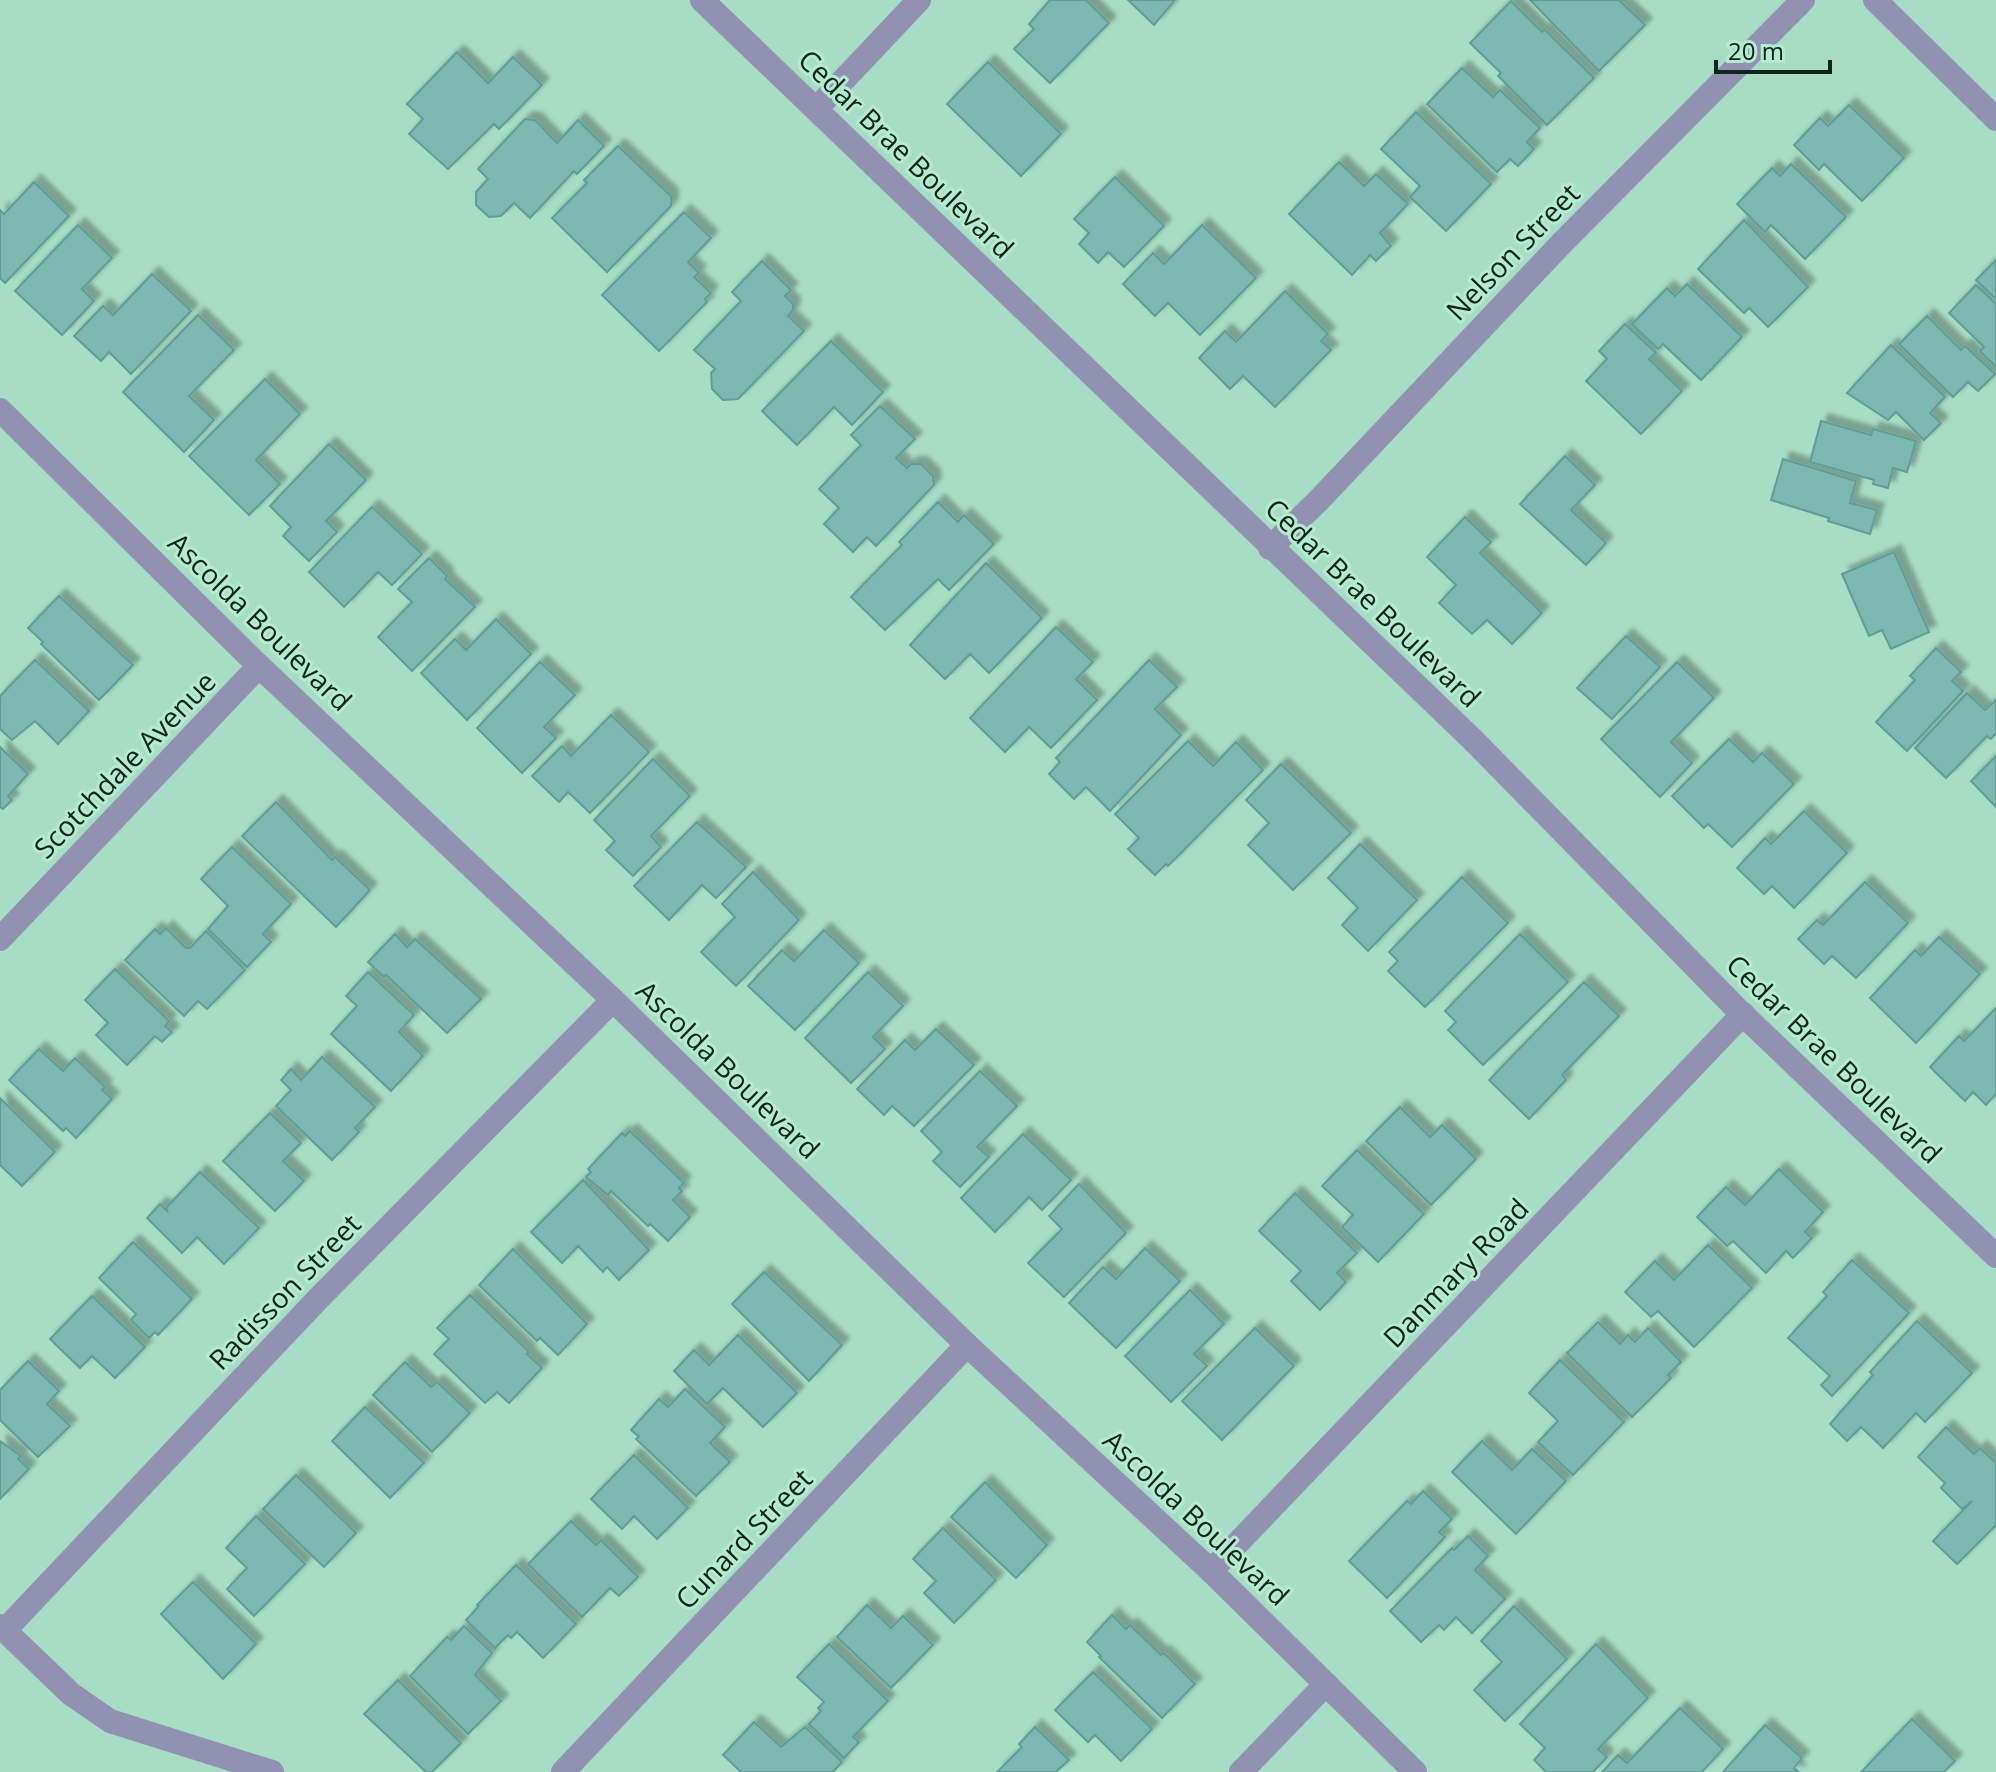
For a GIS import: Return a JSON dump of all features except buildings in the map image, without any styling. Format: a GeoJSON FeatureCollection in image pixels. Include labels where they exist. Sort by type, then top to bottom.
{"type":"FeatureCollection","features":[{"type":"Feature","properties":{"kind":"street","name":"Cedar Brae Boulevard"},"geometry":{"type":"LineString","coordinates":[[702,0],[1473,740],[1743,1014],[1996,1256]]}},
{"type":"Feature","properties":{"kind":"street"},"geometry":{"type":"LineString","coordinates":[[817,108],[919,0]]}},
{"type":"Feature","properties":{"kind":"street","name":"Nelson Street"},"geometry":{"type":"LineString","coordinates":[[1270,548],[1561,244],[1803,0]]}},
{"type":"Feature","properties":{"kind":"street"},"geometry":{"type":"LineString","coordinates":[[1875,0],[1996,119]]}},
{"type":"Feature","properties":{"kind":"street","name":"Ascolda Boulevard"},"geometry":{"type":"LineString","coordinates":[[0,410],[259,666],[613,1000],[967,1345],[1211,1571],[1415,1772]]}},
{"type":"Feature","properties":{"kind":"street","name":"Scotchdale Avenue"},"geometry":{"type":"LineString","coordinates":[[0,939],[259,666]]}},
{"type":"Feature","properties":{"kind":"street","name":"Radisson Street"},"geometry":{"type":"LineString","coordinates":[[2,1628],[317,1300],[613,1000]]}},
{"type":"Feature","properties":{"kind":"street","name":"Danmary Road"},"geometry":{"type":"LineString","coordinates":[[1211,1571],[1743,1014]]}},
{"type":"Feature","properties":{"kind":"street","name":"Cunard Street"},"geometry":{"type":"LineString","coordinates":[[563,1772],[967,1345]]}},
{"type":"Feature","properties":{"kind":"street"},"geometry":{"type":"LineString","coordinates":[[2,1628],[71,1694],[110,1721],[272,1772]]}},
{"type":"Feature","properties":{"kind":"street"},"geometry":{"type":"LineString","coordinates":[[1241,1772],[1326,1684]]}}]}
